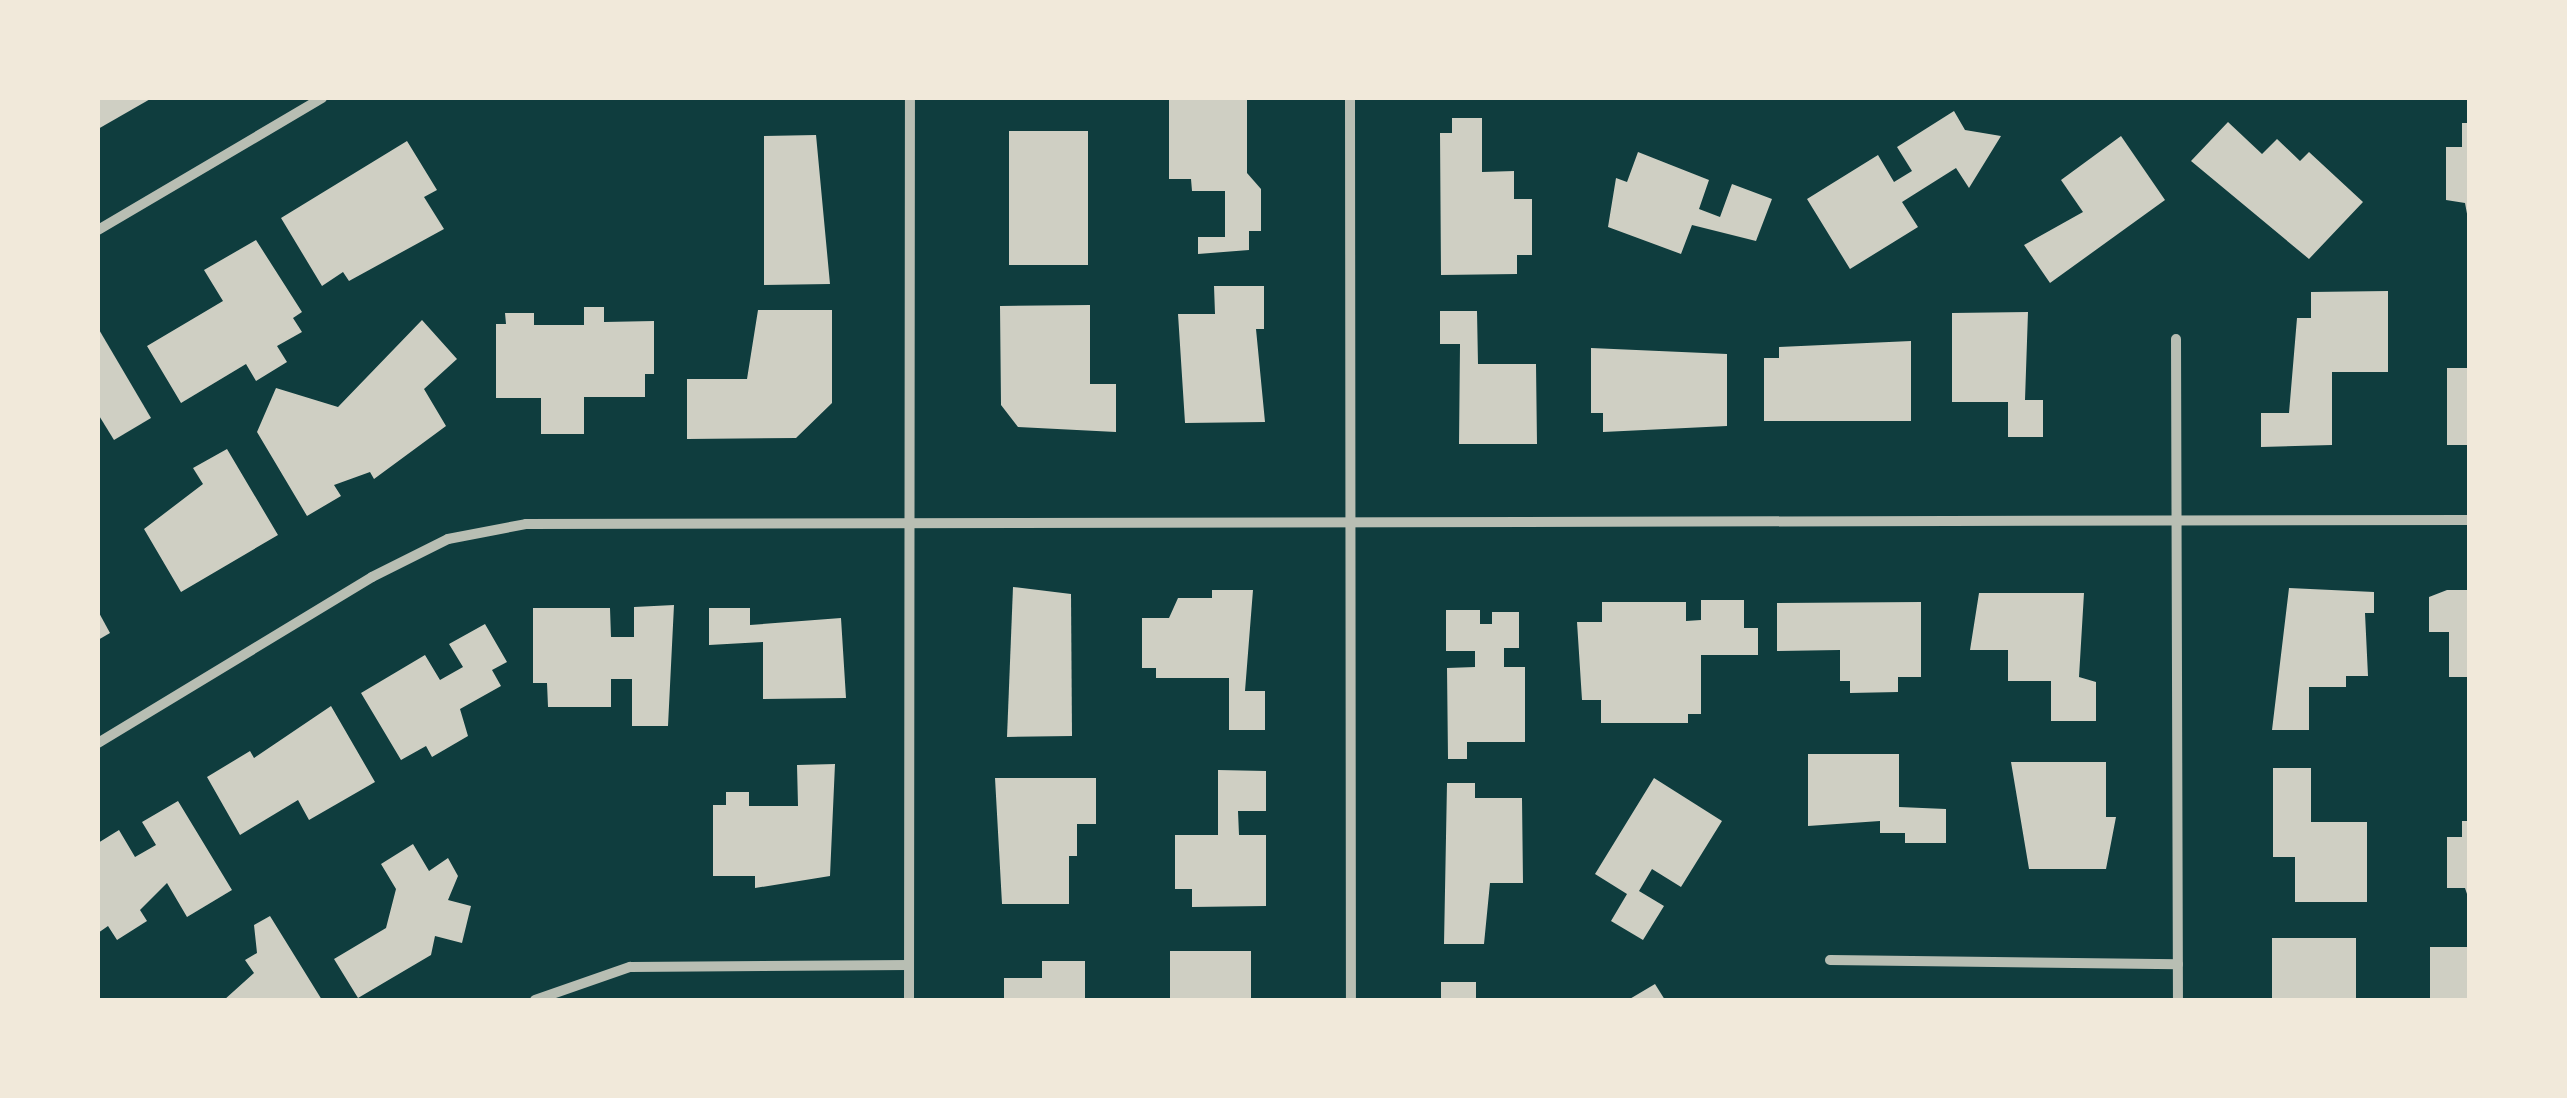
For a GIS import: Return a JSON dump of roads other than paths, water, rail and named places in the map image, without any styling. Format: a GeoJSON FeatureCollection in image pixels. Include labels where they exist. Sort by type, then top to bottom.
{"type":"FeatureCollection","features":[{"type":"Feature","properties":{"kind":"street"},"geometry":{"type":"LineString","coordinates":[[98,230],[322,98]]}},
{"type":"Feature","properties":{"kind":"street"},"geometry":{"type":"LineString","coordinates":[[909,1000],[910,98]]}},
{"type":"Feature","properties":{"kind":"street"},"geometry":{"type":"LineString","coordinates":[[1350,98],[1351,1000]]}},
{"type":"Feature","properties":{"kind":"street"},"geometry":{"type":"LineString","coordinates":[[2176,339],[2180,520],[2178,1000]]}},
{"type":"Feature","properties":{"kind":"street"},"geometry":{"type":"LineString","coordinates":[[98,744],[448,539],[526,524],[2470,520]]}},
{"type":"Feature","properties":{"kind":"street"},"geometry":{"type":"LineString","coordinates":[[1830,960],[2178,964]]}},
{"type":"Feature","properties":{"kind":"street"},"geometry":{"type":"LineString","coordinates":[[535,1000],[630,967],[909,964]]}}]}
